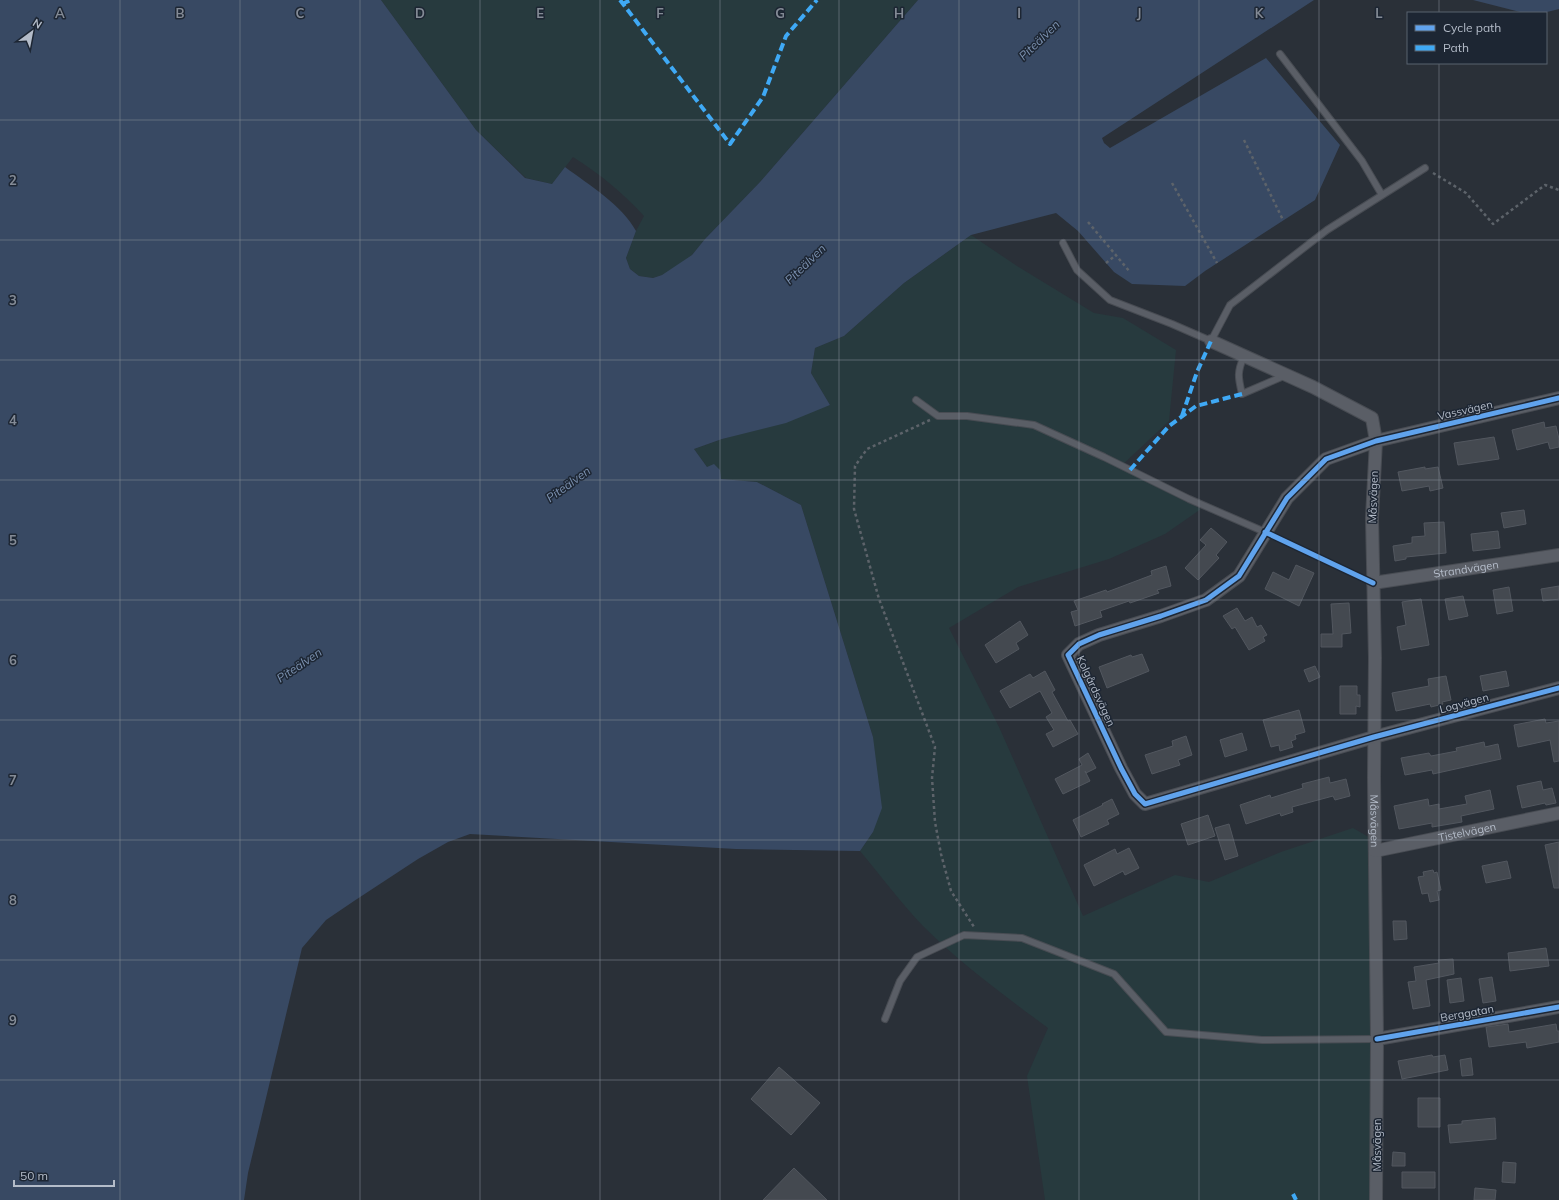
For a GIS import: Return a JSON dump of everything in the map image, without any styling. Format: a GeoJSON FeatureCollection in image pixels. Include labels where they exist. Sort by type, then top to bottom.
{"type":"FeatureCollection","features":[{"type":"Feature","properties":{"kind":"street"},"geometry":{"type":"LineString","coordinates":[[1211,341],[1286,375],[1372,418],[1376,442]]}},
{"type":"Feature","properties":{"kind":"street","name":"Vassvägen"},"geometry":{"type":"LineString","coordinates":[[1376,442],[1559,398]]}},
{"type":"Feature","properties":{"kind":"street","name":"Kolgårdsvägen"},"geometry":{"type":"LineString","coordinates":[[1374,738],[1145,804],[1135,794],[1131,787],[1068,655],[1079,644],[1099,635],[1161,616],[1206,600],[1239,576],[1287,498],[1326,460],[1376,442]]}},
{"type":"Feature","properties":{"kind":"street","name":"Måsvägen"},"geometry":{"type":"LineString","coordinates":[[1376,442],[1372,518],[1377,1039],[1376,1200]]}},
{"type":"Feature","properties":{"kind":"street","name":"Strandvägen"},"geometry":{"type":"LineString","coordinates":[[1373,583],[1559,555]]}},
{"type":"Feature","properties":{"kind":"street","name":"Logvägen"},"geometry":{"type":"LineString","coordinates":[[1374,738],[1559,688]]}},
{"type":"Feature","properties":{"kind":"street","name":"Tistelvägen"},"geometry":{"type":"LineString","coordinates":[[1375,851],[1559,813]]}},
{"type":"Feature","properties":{"kind":"street","name":"Berggatan"},"geometry":{"type":"LineString","coordinates":[[1377,1039],[1559,1007]]}},
{"type":"Feature","properties":{"kind":"lane"},"geometry":{"type":"LineString","coordinates":[[1280,54],[1362,161],[1382,195]]}},
{"type":"Feature","properties":{"kind":"lane"},"geometry":{"type":"LineString","coordinates":[[1063,243],[1077,270],[1110,300],[1211,341],[1230,305],[1326,230],[1424,168]]}},
{"type":"Feature","properties":{"kind":"lane"},"geometry":{"type":"LineString","coordinates":[[1244,356],[1239,369],[1238,378],[1242,394],[1286,375]]}},
{"type":"Feature","properties":{"kind":"lane"},"geometry":{"type":"LineString","coordinates":[[916,400],[938,416],[967,416],[1034,425],[1104,457],[1189,499],[1265,532]]}},
{"type":"Feature","properties":{"kind":"lane"},"geometry":{"type":"LineString","coordinates":[[885,1019],[900,981],[917,958],[964,935],[1022,938],[1114,974],[1166,1032],[1262,1040],[1377,1039]]}},
{"type":"Feature","properties":{"kind":"path"},"geometry":{"type":"LineString","coordinates":[[1244,140],[1283,220]]}},
{"type":"Feature","properties":{"kind":"path"},"geometry":{"type":"LineString","coordinates":[[1424,168],[1466,193],[1493,224],[1545,185],[1559,190]]}},
{"type":"Feature","properties":{"kind":"path"},"geometry":{"type":"LineString","coordinates":[[1172,183],[1217,264]]}},
{"type":"Feature","properties":{"kind":"path"},"geometry":{"type":"LineString","coordinates":[[1088,222],[1130,272]]}},
{"type":"Feature","properties":{"kind":"path"},"geometry":{"type":"LineString","coordinates":[[1106,263],[1116,255]]}},
{"type":"Feature","properties":{"kind":"path"},"geometry":{"type":"LineString","coordinates":[[938,416],[867,449],[855,466],[854,509],[879,599],[935,747],[932,778],[935,822],[941,854],[951,891],[979,936]]}},
{"type":"Feature","properties":{"kind":"green space"},"geometry":{"type":"Polygon","coordinates":[[[381,0],[918,0],[760,182],[705,239],[692,255],[662,275],[653,278],[639,276],[630,269],[626,258],[636,231],[644,216],[628,199],[593,170],[573,157],[552,184],[526,178],[476,130],[381,0]]]}},
{"type":"Feature","properties":{"kind":"green space"},"geometry":{"type":"Polygon","coordinates":[[[971,235],[1017,266],[1094,313],[1123,318],[1176,350],[1169,421],[1119,468],[1201,509],[1165,534],[1109,559],[1018,587],[949,628],[999,727],[1083,916],[1175,875],[1209,882],[1281,852],[1353,828],[1372,839],[1371,1200],[1045,1200],[1027,1076],[1048,1028],[984,979],[923,926],[860,851],[873,832],[873,737],[801,505],[757,482],[721,479],[707,467],[694,449],[830,405],[811,373],[815,348],[844,336],[904,283],[971,235]]]}},
{"type":"Feature","properties":{"kind":"water","name":"Piteälven"},"geometry":{"type":"Polygon","coordinates":[[[0,0],[381,0],[476,130],[525,178],[552,184],[565,167],[614,204],[636,231],[626,258],[630,269],[639,276],[653,278],[662,275],[692,255],[705,239],[760,182],[918,0],[1314,0],[1102,138],[1104,143],[1110,148],[1266,58],[1340,145],[1315,200],[1205,271],[1185,286],[1132,284],[1114,272],[1078,231],[1056,213],[971,235],[904,283],[844,336],[815,348],[811,373],[830,405],[786,423],[722,439],[694,449],[707,467],[714,464],[720,470],[721,479],[757,482],[801,505],[873,737],[882,808],[873,832],[860,851],[736,849],[470,834],[448,842],[418,859],[326,920],[302,948],[248,1173],[244,1200],[0,1200],[0,0]]]}},
{"type":"Feature","properties":{"kind":"water"},"geometry":{"type":"Polygon","coordinates":[[[1473,0],[1559,0],[1559,9],[1547,12],[1520,12],[1473,0]]]}},
{"type":"Feature","properties":{"kind":"building"},"geometry":{"type":"Polygon","coordinates":[[[1544,422],[1545,428],[1556,426],[1559,447],[1550,449],[1548,442],[1517,450],[1512,430],[1544,422]]]}},
{"type":"Feature","properties":{"kind":"building"},"geometry":{"type":"Polygon","coordinates":[[[1494,437],[1499,459],[1458,465],[1454,443],[1494,437]]]}},
{"type":"Feature","properties":{"kind":"building"},"geometry":{"type":"Polygon","coordinates":[[[1425,467],[1425,469],[1438,467],[1443,488],[1430,491],[1429,486],[1402,491],[1398,472],[1425,467]]]}},
{"type":"Feature","properties":{"kind":"building"},"geometry":{"type":"Polygon","coordinates":[[[1524,510],[1526,524],[1504,528],[1501,513],[1524,510]]]}},
{"type":"Feature","properties":{"kind":"building"},"geometry":{"type":"Polygon","coordinates":[[[1444,522],[1446,553],[1406,557],[1406,559],[1395,561],[1393,546],[1412,543],[1412,537],[1425,536],[1424,523],[1444,522]]]}},
{"type":"Feature","properties":{"kind":"building"},"geometry":{"type":"Polygon","coordinates":[[[1211,528],[1227,542],[1216,555],[1219,558],[1198,580],[1185,568],[1206,545],[1200,540],[1211,528]]]}},
{"type":"Feature","properties":{"kind":"building"},"geometry":{"type":"Polygon","coordinates":[[[1498,531],[1500,548],[1473,551],[1471,534],[1498,531]]]}},
{"type":"Feature","properties":{"kind":"building"},"geometry":{"type":"Polygon","coordinates":[[[1296,565],[1314,573],[1299,606],[1265,589],[1273,572],[1289,580],[1296,565]]]}},
{"type":"Feature","properties":{"kind":"building"},"geometry":{"type":"Polygon","coordinates":[[[1166,566],[1171,586],[1157,590],[1159,593],[1100,611],[1102,617],[1075,626],[1071,612],[1078,610],[1074,601],[1106,590],[1107,592],[1152,575],[1151,571],[1166,566]]]}},
{"type":"Feature","properties":{"kind":"building"},"geometry":{"type":"Polygon","coordinates":[[[1559,586],[1559,599],[1543,601],[1541,589],[1559,586]]]}},
{"type":"Feature","properties":{"kind":"building"},"geometry":{"type":"Polygon","coordinates":[[[1509,587],[1513,611],[1497,614],[1493,590],[1509,587]]]}},
{"type":"Feature","properties":{"kind":"building"},"geometry":{"type":"Polygon","coordinates":[[[1463,596],[1468,616],[1449,620],[1445,599],[1463,596]]]}},
{"type":"Feature","properties":{"kind":"building"},"geometry":{"type":"Polygon","coordinates":[[[1421,599],[1429,645],[1401,650],[1397,627],[1406,625],[1402,602],[1421,599]]]}},
{"type":"Feature","properties":{"kind":"building"},"geometry":{"type":"Polygon","coordinates":[[[1349,603],[1351,633],[1342,634],[1342,647],[1321,647],[1321,634],[1333,634],[1331,604],[1349,603]]]}},
{"type":"Feature","properties":{"kind":"building"},"geometry":{"type":"Polygon","coordinates":[[[1237,608],[1245,621],[1252,617],[1257,627],[1261,625],[1267,635],[1263,637],[1265,641],[1249,650],[1235,627],[1232,629],[1223,616],[1237,608]]]}},
{"type":"Feature","properties":{"kind":"building"},"geometry":{"type":"Polygon","coordinates":[[[1020,621],[1028,635],[1016,643],[1019,649],[996,663],[985,645],[1020,621]]]}},
{"type":"Feature","properties":{"kind":"building"},"geometry":{"type":"Polygon","coordinates":[[[1142,654],[1149,671],[1107,688],[1099,667],[1131,655],[1132,657],[1142,654]]]}},
{"type":"Feature","properties":{"kind":"building"},"geometry":{"type":"Polygon","coordinates":[[[1315,666],[1320,677],[1309,682],[1304,670],[1315,666]]]}},
{"type":"Feature","properties":{"kind":"building"},"geometry":{"type":"Polygon","coordinates":[[[1045,671],[1055,690],[1052,692],[1068,721],[1070,720],[1078,734],[1053,747],[1046,734],[1054,730],[1046,717],[1052,713],[1040,691],[1010,708],[1000,691],[1030,674],[1033,678],[1045,671]]]}},
{"type":"Feature","properties":{"kind":"building"},"geometry":{"type":"Polygon","coordinates":[[[1506,671],[1509,686],[1483,691],[1480,676],[1506,671]]]}},
{"type":"Feature","properties":{"kind":"building"},"geometry":{"type":"Polygon","coordinates":[[[1446,676],[1451,700],[1431,707],[1430,704],[1396,711],[1392,693],[1429,686],[1428,679],[1446,676]]]}},
{"type":"Feature","properties":{"kind":"building"},"geometry":{"type":"Polygon","coordinates":[[[1340,686],[1357,686],[1357,695],[1360,695],[1360,707],[1356,706],[1356,714],[1340,714],[1340,686]]]}},
{"type":"Feature","properties":{"kind":"building"},"geometry":{"type":"Polygon","coordinates":[[[1299,710],[1305,732],[1295,735],[1296,739],[1291,741],[1293,747],[1280,751],[1279,745],[1271,747],[1263,720],[1299,710]]]}},
{"type":"Feature","properties":{"kind":"building"},"geometry":{"type":"Polygon","coordinates":[[[1545,719],[1546,723],[1559,721],[1559,761],[1554,762],[1550,740],[1518,747],[1514,725],[1545,719]]]}},
{"type":"Feature","properties":{"kind":"building"},"geometry":{"type":"Polygon","coordinates":[[[1242,733],[1247,750],[1225,757],[1220,740],[1242,733]]]}},
{"type":"Feature","properties":{"kind":"building"},"geometry":{"type":"Polygon","coordinates":[[[1186,736],[1192,755],[1178,760],[1180,765],[1152,774],[1145,755],[1173,746],[1172,741],[1186,736]]]}},
{"type":"Feature","properties":{"kind":"building"},"geometry":{"type":"Polygon","coordinates":[[[1484,742],[1485,747],[1498,744],[1501,759],[1433,774],[1432,770],[1405,775],[1401,758],[1429,753],[1431,756],[1457,751],[1456,748],[1484,742]]]}},
{"type":"Feature","properties":{"kind":"building"},"geometry":{"type":"Polygon","coordinates":[[[1088,753],[1096,768],[1086,773],[1090,781],[1063,794],[1055,779],[1082,765],[1079,759],[1088,753]]]}},
{"type":"Feature","properties":{"kind":"building"},"geometry":{"type":"Polygon","coordinates":[[[1329,777],[1330,783],[1346,779],[1350,796],[1335,800],[1333,796],[1292,807],[1293,812],[1281,816],[1280,813],[1246,824],[1240,805],[1270,795],[1271,798],[1303,788],[1302,784],[1329,777]]]}},
{"type":"Feature","properties":{"kind":"building"},"geometry":{"type":"Polygon","coordinates":[[[1541,781],[1543,790],[1552,788],[1556,803],[1546,805],[1545,803],[1522,808],[1517,786],[1541,781]]]}},
{"type":"Feature","properties":{"kind":"building"},"geometry":{"type":"Polygon","coordinates":[[[1490,790],[1494,809],[1461,816],[1462,822],[1432,827],[1432,823],[1399,829],[1394,806],[1428,799],[1429,806],[1439,804],[1439,809],[1467,804],[1465,796],[1490,790]]]}},
{"type":"Feature","properties":{"kind":"building"},"geometry":{"type":"Polygon","coordinates":[[[1112,799],[1119,814],[1107,820],[1109,824],[1081,837],[1073,820],[1112,799]]]}},
{"type":"Feature","properties":{"kind":"building"},"geometry":{"type":"Polygon","coordinates":[[[1208,815],[1215,836],[1188,845],[1181,824],[1208,815]]]}},
{"type":"Feature","properties":{"kind":"building"},"geometry":{"type":"Polygon","coordinates":[[[1229,824],[1238,856],[1225,860],[1215,828],[1229,824]]]}},
{"type":"Feature","properties":{"kind":"building"},"geometry":{"type":"Polygon","coordinates":[[[1559,842],[1559,888],[1554,888],[1545,845],[1559,842]]]}},
{"type":"Feature","properties":{"kind":"building"},"geometry":{"type":"Polygon","coordinates":[[[1129,848],[1139,868],[1125,875],[1123,871],[1094,886],[1084,865],[1115,849],[1117,854],[1129,848]]]}},
{"type":"Feature","properties":{"kind":"building"},"geometry":{"type":"Polygon","coordinates":[[[1507,861],[1511,878],[1486,883],[1482,866],[1507,861]]]}},
{"type":"Feature","properties":{"kind":"building"},"geometry":{"type":"Polygon","coordinates":[[[1433,870],[1434,873],[1437,872],[1441,890],[1437,891],[1439,900],[1430,902],[1428,893],[1422,894],[1418,877],[1424,876],[1423,872],[1433,870]]]}},
{"type":"Feature","properties":{"kind":"building"},"geometry":{"type":"Polygon","coordinates":[[[1393,921],[1406,921],[1407,939],[1394,940],[1393,921]]]}},
{"type":"Feature","properties":{"kind":"building"},"geometry":{"type":"Polygon","coordinates":[[[1546,948],[1549,966],[1510,971],[1508,953],[1546,948]]]}},
{"type":"Feature","properties":{"kind":"building"},"geometry":{"type":"Polygon","coordinates":[[[1453,959],[1454,974],[1426,980],[1430,1006],[1413,1009],[1408,982],[1416,981],[1414,967],[1439,963],[1438,960],[1453,959]]]}},
{"type":"Feature","properties":{"kind":"building"},"geometry":{"type":"Polygon","coordinates":[[[1492,977],[1496,1001],[1483,1003],[1479,979],[1492,977]]]}},
{"type":"Feature","properties":{"kind":"building"},"geometry":{"type":"Polygon","coordinates":[[[1461,978],[1464,1001],[1450,1003],[1447,980],[1461,978]]]}},
{"type":"Feature","properties":{"kind":"building"},"geometry":{"type":"Polygon","coordinates":[[[1508,1024],[1509,1032],[1556,1024],[1557,1031],[1559,1031],[1559,1042],[1527,1048],[1526,1042],[1489,1047],[1486,1027],[1508,1024]]]}},
{"type":"Feature","properties":{"kind":"building"},"geometry":{"type":"Polygon","coordinates":[[[1432,1055],[1433,1057],[1445,1055],[1448,1070],[1402,1079],[1398,1061],[1432,1055]]]}},
{"type":"Feature","properties":{"kind":"building"},"geometry":{"type":"Polygon","coordinates":[[[1471,1058],[1473,1075],[1462,1076],[1460,1060],[1471,1058]]]}},
{"type":"Feature","properties":{"kind":"building"},"geometry":{"type":"Polygon","coordinates":[[[779,1067],[820,1103],[791,1135],[751,1099],[779,1067]]]}},
{"type":"Feature","properties":{"kind":"building"},"geometry":{"type":"Polygon","coordinates":[[[1418,1098],[1440,1098],[1440,1127],[1418,1127],[1418,1098]]]}},
{"type":"Feature","properties":{"kind":"building"},"geometry":{"type":"Polygon","coordinates":[[[1495,1118],[1496,1139],[1450,1143],[1448,1125],[1462,1124],[1462,1121],[1495,1118]]]}},
{"type":"Feature","properties":{"kind":"building"},"geometry":{"type":"Polygon","coordinates":[[[1393,1152],[1405,1153],[1405,1166],[1392,1166],[1393,1152]]]}},
{"type":"Feature","properties":{"kind":"building"},"geometry":{"type":"Polygon","coordinates":[[[1503,1162],[1516,1163],[1515,1183],[1502,1182],[1503,1162]]]}},
{"type":"Feature","properties":{"kind":"building"},"geometry":{"type":"Polygon","coordinates":[[[794,1168],[827,1200],[763,1200],[794,1168]]]}},
{"type":"Feature","properties":{"kind":"building"},"geometry":{"type":"Polygon","coordinates":[[[1402,1172],[1435,1172],[1435,1188],[1402,1188],[1402,1172]]]}},
{"type":"Feature","properties":{"kind":"building"},"geometry":{"type":"Polygon","coordinates":[[[1475,1188],[1496,1190],[1495,1200],[1474,1200],[1475,1188]]]}},
{"type":"Feature","properties":{"kind":"marked path"},"geometry":{"type":"LineString","coordinates":[[620,0],[730,144],[763,97],[786,36],[817,0]]}},
{"type":"Feature","properties":{"kind":"marked path"},"geometry":{"type":"LineString","coordinates":[[622,4],[631,0]]}},
{"type":"Feature","properties":{"kind":"marked path"},"geometry":{"type":"LineString","coordinates":[[1182,416],[1197,372],[1211,341]]}},
{"type":"Feature","properties":{"kind":"marked path"},"geometry":{"type":"LineString","coordinates":[[1130,470],[1169,426],[1196,406],[1242,394]]}},
{"type":"Feature","properties":{"kind":"marked path"},"geometry":{"type":"LineString","coordinates":[[1293,1194],[1296,1200]]}},
{"type":"Feature","properties":{"kind":"cycle path"},"geometry":{"type":"LineString","coordinates":[[1559,398],[1376,441],[1326,459],[1287,498],[1239,576],[1206,600],[1161,616],[1099,635],[1079,644],[1068,655],[1121,768],[1135,794],[1145,804],[1374,737],[1559,688]]}},
{"type":"Feature","properties":{"kind":"cycle path"},"geometry":{"type":"LineString","coordinates":[[1265,532],[1373,583]]}},
{"type":"Feature","properties":{"kind":"cycle path"},"geometry":{"type":"LineString","coordinates":[[1377,1039],[1559,1007]]}}]}
